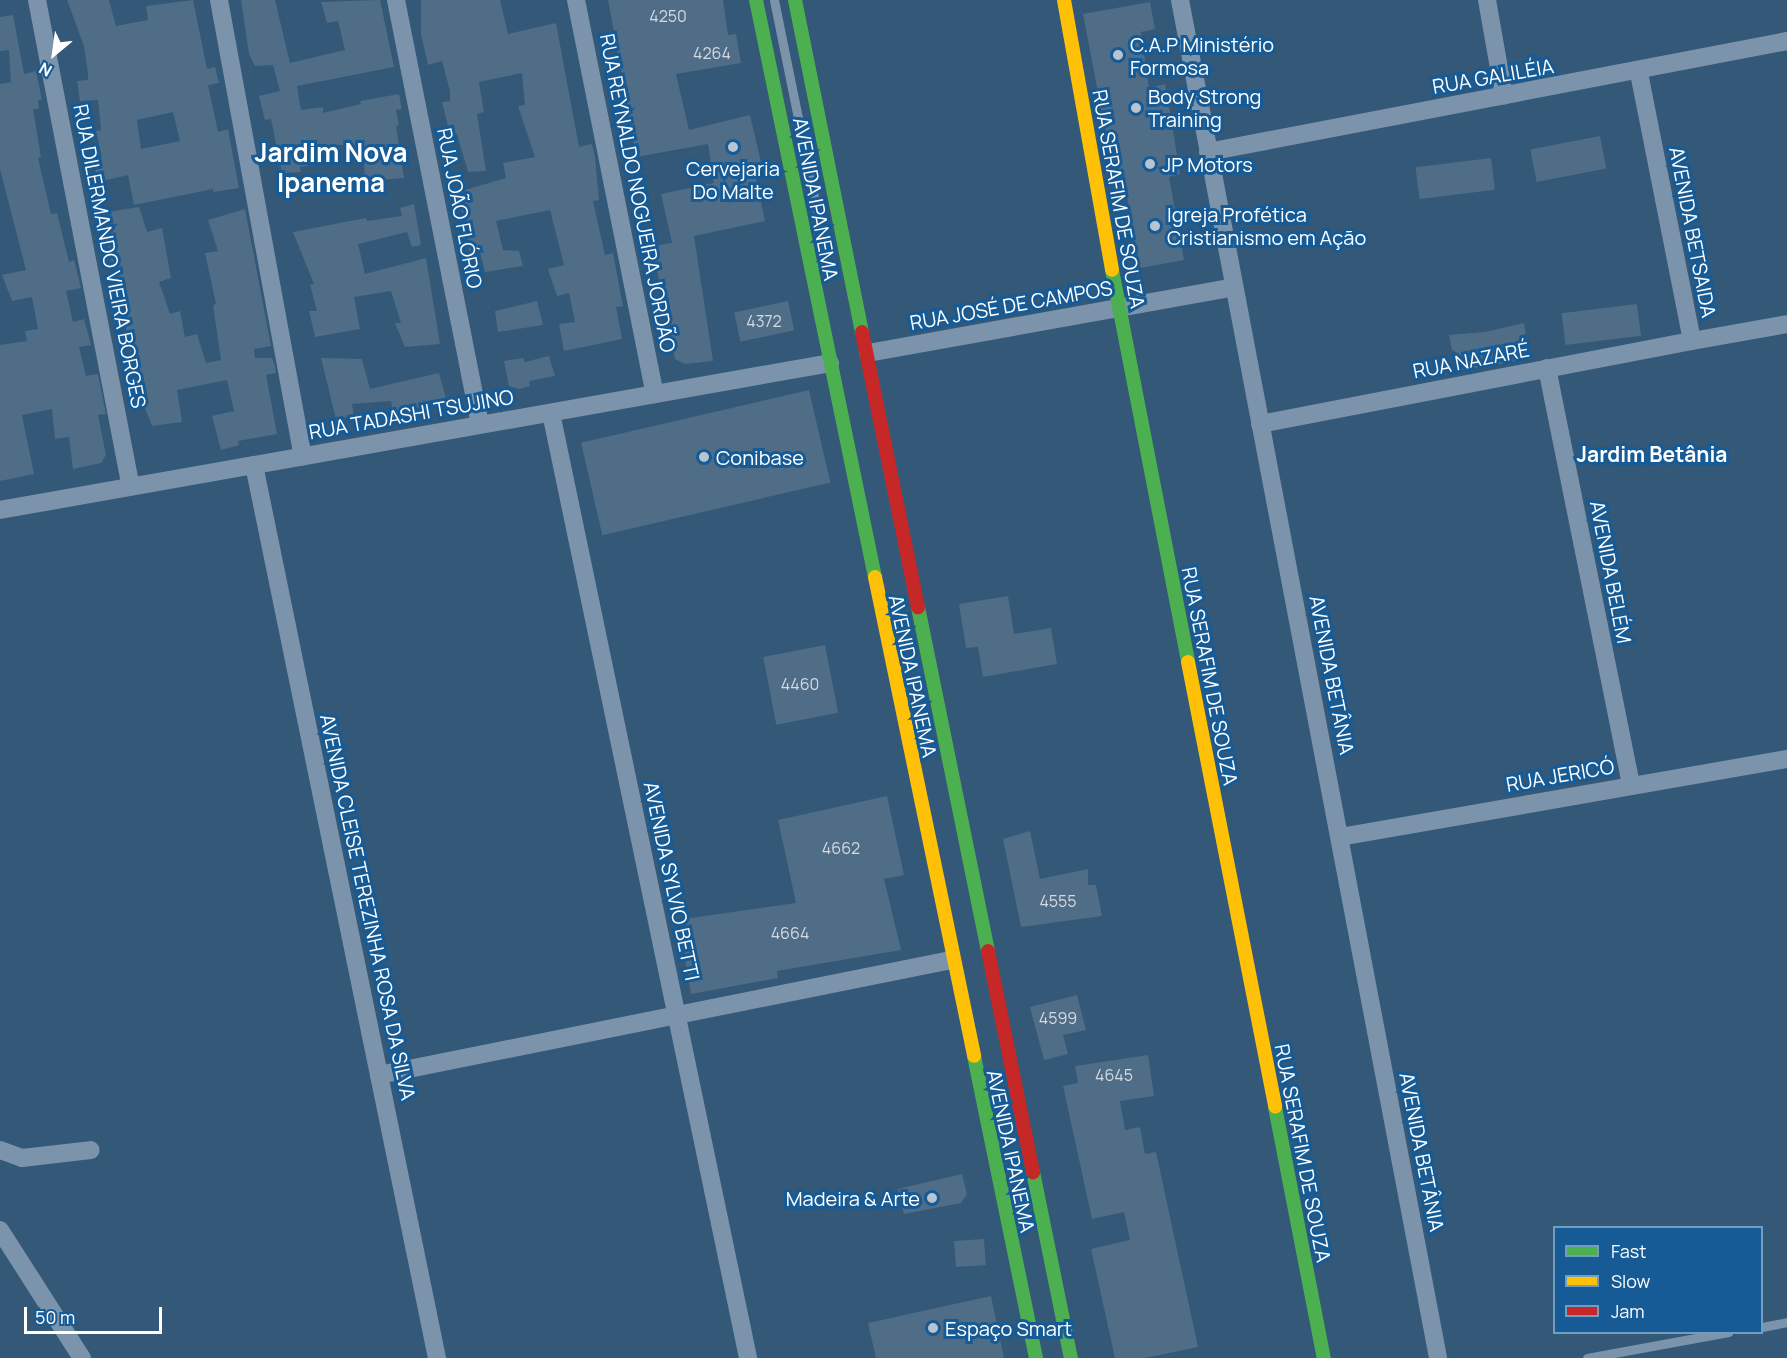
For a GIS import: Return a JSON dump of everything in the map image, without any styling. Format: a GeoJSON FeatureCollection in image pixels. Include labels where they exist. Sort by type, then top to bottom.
{"type":"FeatureCollection","features":[{"type":"Feature","properties":{"kind":"main road","name":"AVENIDA IPANEMA"},"geometry":{"type":"LineString","coordinates":[[756,0],[951,960],[1036,1358]]}},
{"type":"Feature","properties":{"kind":"main road","name":"AVENIDA IPANEMA"},"geometry":{"type":"LineString","coordinates":[[795,0],[1071,1358]]}},
{"type":"Feature","properties":{"kind":"main road","name":"RUA SERAFIM DE SOUZA"},"geometry":{"type":"LineString","coordinates":[[1064,0],[1119,308],[1324,1358]]}},
{"type":"Feature","properties":{"kind":"street","name":"RUA DILERMANDO VIEIRA BORGES"},"geometry":{"type":"LineString","coordinates":[[37,0],[131,486]]}},
{"type":"Feature","properties":{"kind":"street"},"geometry":{"type":"LineString","coordinates":[[219,0],[303,456]]}},
{"type":"Feature","properties":{"kind":"street","name":"RUA JOÃO FLÓRIO"},"geometry":{"type":"LineString","coordinates":[[396,0],[480,424]]}},
{"type":"Feature","properties":{"kind":"street","name":"RUA REYNALDO NOGUEIRA JORDÃO"},"geometry":{"type":"LineString","coordinates":[[576,0],[655,394]]}},
{"type":"Feature","properties":{"kind":"street","name":"AVENIDA BETÂNIA"},"geometry":{"type":"LineString","coordinates":[[1180,0],[1438,1358]]}},
{"type":"Feature","properties":{"kind":"street"},"geometry":{"type":"LineString","coordinates":[[1487,0],[1504,96]]}},
{"type":"Feature","properties":{"kind":"street","name":"RUA GALILÉIA"},"geometry":{"type":"LineString","coordinates":[[1208,152],[1639,73],[1787,41]]}},
{"type":"Feature","properties":{"kind":"street","name":"AVENIDA BETSAIDA"},"geometry":{"type":"LineString","coordinates":[[1639,73],[1692,341],[1787,324]]}},
{"type":"Feature","properties":{"kind":"street","name":"RUA JOSÉ DE CAMPOS"},"geometry":{"type":"LineString","coordinates":[[868,353],[1233,287]]}},
{"type":"Feature","properties":{"kind":"street","name":"RUA NAZARÉ"},"geometry":{"type":"LineString","coordinates":[[1260,424],[1692,341]]}},
{"type":"Feature","properties":{"kind":"street","name":"RUA TADASHI TSUJINO"},"geometry":{"type":"LineString","coordinates":[[0,510],[830,363]]}},
{"type":"Feature","properties":{"kind":"street","name":"AVENIDA BELÉM"},"geometry":{"type":"LineString","coordinates":[[1547,368],[1631,785]]}},
{"type":"Feature","properties":{"kind":"street","name":"AVENIDA SYLVIO BETTI"},"geometry":{"type":"LineString","coordinates":[[551,413],[748,1358]]}},
{"type":"Feature","properties":{"kind":"street","name":"AVENIDA CLEISE TEREZINHA ROSA DA SILVA"},"geometry":{"type":"LineString","coordinates":[[254,465],[437,1358]]}},
{"type":"Feature","properties":{"kind":"street","name":"RUA JERICÓ"},"geometry":{"type":"LineString","coordinates":[[1340,837],[1787,759]]}},
{"type":"Feature","properties":{"kind":"street"},"geometry":{"type":"LineString","coordinates":[[379,1075],[951,960]]}},
{"type":"Feature","properties":{"kind":"street"},"geometry":{"type":"LineString","coordinates":[[0,1150],[22,1158],[91,1150]]}},
{"type":"Feature","properties":{"kind":"street"},"geometry":{"type":"LineString","coordinates":[[0,1230],[82,1358]]}},
{"type":"Feature","properties":{"kind":"lane"},"geometry":{"type":"LineString","coordinates":[[774,0],[825,250],[814,284]]}},
{"type":"Feature","properties":{"kind":"lane"},"geometry":{"type":"LineString","coordinates":[[789,0],[839,246],[850,269]]}},
{"type":"Feature","properties":{"kind":"lane"},"geometry":{"type":"LineString","coordinates":[[1763,1327],[1787,1322]]}},
{"type":"Feature","properties":{"kind":"lane"},"geometry":{"type":"LineString","coordinates":[[1587,1358],[1718,1334]]}},
{"type":"Feature","properties":{"kind":"building"},"geometry":{"type":"Polygon","coordinates":[[[67,0],[109,0],[116,26],[148,20],[146,6],[193,0],[207,69],[215,67],[219,83],[208,85],[218,132],[228,129],[239,188],[213,192],[213,189],[134,205],[128,175],[98,182],[93,159],[102,157],[96,131],[101,130],[98,100],[80,101],[77,81],[88,80],[84,46],[67,0]],[[173,112],[137,120],[141,149],[180,141],[173,112]]]}},
{"type":"Feature","properties":{"kind":"building"},"geometry":{"type":"Polygon","coordinates":[[[241,0],[275,0],[290,63],[345,50],[338,21],[327,23],[321,2],[380,0],[394,67],[297,86],[301,110],[323,107],[323,113],[361,104],[360,101],[399,94],[402,109],[396,110],[399,125],[396,126],[404,178],[365,181],[363,147],[330,144],[333,161],[300,167],[301,172],[282,173],[271,119],[265,120],[259,96],[280,91],[273,65],[255,66],[249,54],[241,0]]]}},
{"type":"Feature","properties":{"kind":"building"},"geometry":{"type":"Polygon","coordinates":[[[421,0],[500,0],[508,34],[556,23],[579,147],[592,144],[595,157],[599,200],[593,201],[605,255],[613,253],[623,306],[616,307],[622,339],[564,351],[559,324],[575,322],[569,293],[557,296],[548,269],[564,265],[550,210],[496,221],[503,250],[519,251],[523,266],[485,272],[480,252],[470,254],[460,201],[467,199],[465,190],[506,178],[503,163],[535,157],[518,106],[525,105],[522,73],[479,82],[484,112],[477,114],[486,171],[468,172],[457,134],[450,134],[442,102],[450,101],[450,91],[442,61],[428,65],[421,34],[421,0]]]}},
{"type":"Feature","properties":{"kind":"building"},"geometry":{"type":"Polygon","coordinates":[[[608,0],[723,0],[728,35],[736,34],[741,63],[676,74],[689,130],[750,115],[762,167],[754,169],[765,221],[694,236],[713,361],[685,364],[675,359],[652,246],[672,243],[661,194],[714,183],[708,144],[636,157],[632,134],[628,134],[625,108],[628,107],[608,0]]]}},
{"type":"Feature","properties":{"kind":"building"},"geometry":{"type":"Polygon","coordinates":[[[1150,2],[1155,29],[1141,32],[1149,88],[1165,84],[1180,174],[1169,177],[1184,260],[1140,268],[1125,185],[1116,187],[1083,14],[1150,2]]]}},
{"type":"Feature","properties":{"kind":"building"},"geometry":{"type":"Polygon","coordinates":[[[13,15],[24,74],[36,71],[42,100],[38,100],[39,109],[33,109],[41,157],[38,158],[51,214],[57,213],[69,262],[74,260],[81,288],[66,291],[73,322],[84,319],[91,345],[79,347],[86,376],[98,374],[106,414],[98,415],[106,455],[101,463],[73,469],[69,437],[55,439],[52,409],[22,415],[34,474],[0,481],[0,345],[27,341],[25,331],[38,329],[32,297],[12,301],[2,275],[26,270],[0,169],[0,84],[11,82],[9,50],[0,51],[0,17],[13,15]]]}},
{"type":"Feature","properties":{"kind":"building"},"geometry":{"type":"Polygon","coordinates":[[[1600,136],[1606,168],[1537,182],[1530,150],[1600,136]]]}},
{"type":"Feature","properties":{"kind":"building"},"geometry":{"type":"Polygon","coordinates":[[[1491,158],[1495,190],[1419,199],[1416,167],[1491,158]]]}},
{"type":"Feature","properties":{"kind":"building"},"geometry":{"type":"Polygon","coordinates":[[[414,204],[421,245],[412,247],[407,232],[358,244],[365,274],[426,258],[440,344],[405,347],[395,323],[401,323],[391,291],[354,297],[360,329],[315,337],[309,311],[317,311],[310,285],[314,284],[293,232],[366,218],[367,221],[402,216],[400,208],[414,204]]]}},
{"type":"Feature","properties":{"kind":"building"},"geometry":{"type":"Polygon","coordinates":[[[139,207],[147,232],[162,228],[171,278],[159,282],[170,314],[180,311],[185,337],[197,334],[206,363],[221,360],[213,305],[216,304],[205,253],[218,251],[208,220],[245,209],[271,346],[254,349],[255,358],[272,358],[275,366],[276,373],[266,375],[277,434],[238,441],[239,445],[221,450],[212,416],[234,411],[227,380],[177,390],[182,422],[152,426],[140,395],[107,239],[112,238],[108,212],[139,207]]]}},
{"type":"Feature","properties":{"kind":"building"},"geometry":{"type":"Polygon","coordinates":[[[537,301],[543,325],[498,332],[495,311],[537,301]]]}},
{"type":"Feature","properties":{"kind":"building"},"geometry":{"type":"Polygon","coordinates":[[[788,301],[794,330],[740,342],[734,312],[788,301]]]}},
{"type":"Feature","properties":{"kind":"building"},"geometry":{"type":"Polygon","coordinates":[[[1637,304],[1641,336],[1565,345],[1562,313],[1637,304]]]}},
{"type":"Feature","properties":{"kind":"building"},"geometry":{"type":"Polygon","coordinates":[[[1524,323],[1530,359],[1456,371],[1449,335],[1485,332],[1524,323]]]}},
{"type":"Feature","properties":{"kind":"building"},"geometry":{"type":"Polygon","coordinates":[[[549,356],[555,376],[529,381],[530,386],[519,389],[509,386],[504,361],[523,358],[525,362],[549,356]]]}},
{"type":"Feature","properties":{"kind":"building"},"geometry":{"type":"Polygon","coordinates":[[[321,358],[362,359],[370,389],[439,373],[447,402],[393,413],[391,401],[352,404],[354,416],[336,419],[321,358]]]}},
{"type":"Feature","properties":{"kind":"building","name":"Conibase"},"geometry":{"type":"Polygon","coordinates":[[[809,390],[830,483],[602,535],[581,443],[809,390]]]}},
{"type":"Feature","properties":{"kind":"building"},"geometry":{"type":"Polygon","coordinates":[[[1008,596],[1014,634],[1051,628],[1057,664],[983,677],[978,647],[966,648],[959,604],[1008,596]]]}},
{"type":"Feature","properties":{"kind":"building"},"geometry":{"type":"Polygon","coordinates":[[[825,645],[838,713],[776,725],[763,657],[825,645]]]}},
{"type":"Feature","properties":{"kind":"building"},"geometry":{"type":"Polygon","coordinates":[[[887,796],[904,875],[884,879],[901,950],[777,971],[778,978],[691,994],[683,947],[684,919],[796,903],[778,820],[887,796]]]}},
{"type":"Feature","properties":{"kind":"building"},"geometry":{"type":"Polygon","coordinates":[[[1030,831],[1040,879],[1088,869],[1088,885],[1096,885],[1102,916],[1021,927],[1003,839],[1030,831]]]}},
{"type":"Feature","properties":{"kind":"building"},"geometry":{"type":"Polygon","coordinates":[[[1077,995],[1086,1030],[1063,1035],[1068,1054],[1044,1060],[1030,1007],[1077,995]]]}},
{"type":"Feature","properties":{"kind":"building"},"geometry":{"type":"Polygon","coordinates":[[[1148,1055],[1154,1096],[1120,1101],[1125,1130],[1140,1127],[1145,1154],[1156,1152],[1198,1347],[1145,1358],[1115,1358],[1091,1249],[1130,1240],[1124,1212],[1092,1219],[1063,1086],[1078,1083],[1075,1066],[1148,1055]]]}},
{"type":"Feature","properties":{"kind":"building","name":"Madeira & Arte"},"geometry":{"type":"Polygon","coordinates":[[[962,1174],[967,1194],[961,1203],[904,1214],[898,1189],[962,1174]]]}},
{"type":"Feature","properties":{"kind":"building"},"geometry":{"type":"Polygon","coordinates":[[[984,1239],[986,1265],[956,1267],[954,1241],[984,1239]]]}},
{"type":"Feature","properties":{"kind":"building","name":"Espaço Smart"},"geometry":{"type":"Polygon","coordinates":[[[991,1296],[1004,1358],[876,1358],[868,1323],[991,1296]]]}},
{"type":"Feature","properties":{"kind":"traffic: fast"},"geometry":{"type":"LineString","coordinates":[[756,0],[875,577]]}},
{"type":"Feature","properties":{"kind":"traffic: fast"},"geometry":{"type":"LineString","coordinates":[[795,0],[862,332]]}},
{"type":"Feature","properties":{"kind":"traffic: fast"},"geometry":{"type":"LineString","coordinates":[[1112,270],[1188,662]]}},
{"type":"Feature","properties":{"kind":"traffic: fast"},"geometry":{"type":"LineString","coordinates":[[918,607],[988,951]]}},
{"type":"Feature","properties":{"kind":"traffic: fast"},"geometry":{"type":"LineString","coordinates":[[974,1056],[1036,1358]]}},
{"type":"Feature","properties":{"kind":"traffic: fast"},"geometry":{"type":"LineString","coordinates":[[1275,1107],[1324,1358]]}},
{"type":"Feature","properties":{"kind":"traffic: fast"},"geometry":{"type":"LineString","coordinates":[[1033,1172],[1071,1358]]}},
{"type":"Feature","properties":{"kind":"traffic: slow"},"geometry":{"type":"LineString","coordinates":[[1064,0],[1112,270]]}},
{"type":"Feature","properties":{"kind":"traffic: slow"},"geometry":{"type":"LineString","coordinates":[[875,577],[974,1056]]}},
{"type":"Feature","properties":{"kind":"traffic: slow"},"geometry":{"type":"LineString","coordinates":[[1188,662],[1275,1107]]}},
{"type":"Feature","properties":{"kind":"traffic: jam"},"geometry":{"type":"LineString","coordinates":[[862,332],[918,607]]}},
{"type":"Feature","properties":{"kind":"traffic: jam"},"geometry":{"type":"LineString","coordinates":[[988,951],[1033,1172]]}},
{"type":"Feature","properties":{"kind":"place","name":"C.A.P Ministério Formosa"},"geometry":{"type":"Point","coordinates":[1118,55]}},
{"type":"Feature","properties":{"kind":"place","name":"Body Strong Training"},"geometry":{"type":"Point","coordinates":[1136,108]}},
{"type":"Feature","properties":{"kind":"place","name":"Cervejaria Do Malte"},"geometry":{"type":"Point","coordinates":[733,147]}},
{"type":"Feature","properties":{"kind":"place","name":"JP Motors"},"geometry":{"type":"Point","coordinates":[1150,164]}},
{"type":"Feature","properties":{"kind":"place","name":"Igreja Profética Cristianismo em Ação"},"geometry":{"type":"Point","coordinates":[1155,226]}},
{"type":"Feature","properties":{"kind":"place","name":"Conibase"},"geometry":{"type":"Point","coordinates":[704,457]}},
{"type":"Feature","properties":{"kind":"place","name":"Madeira & Arte"},"geometry":{"type":"Point","coordinates":[932,1198]}},
{"type":"Feature","properties":{"kind":"place","name":"Espaço Smart"},"geometry":{"type":"Point","coordinates":[933,1328]}},
{"type":"Feature","properties":{"kind":"district","name":"Jardim Nova Ipanema"},"geometry":{"type":"Point","coordinates":[331,168]}},
{"type":"Feature","properties":{"kind":"district","name":"Jardim Betânia"},"geometry":{"type":"Point","coordinates":[1652,454]}}]}
